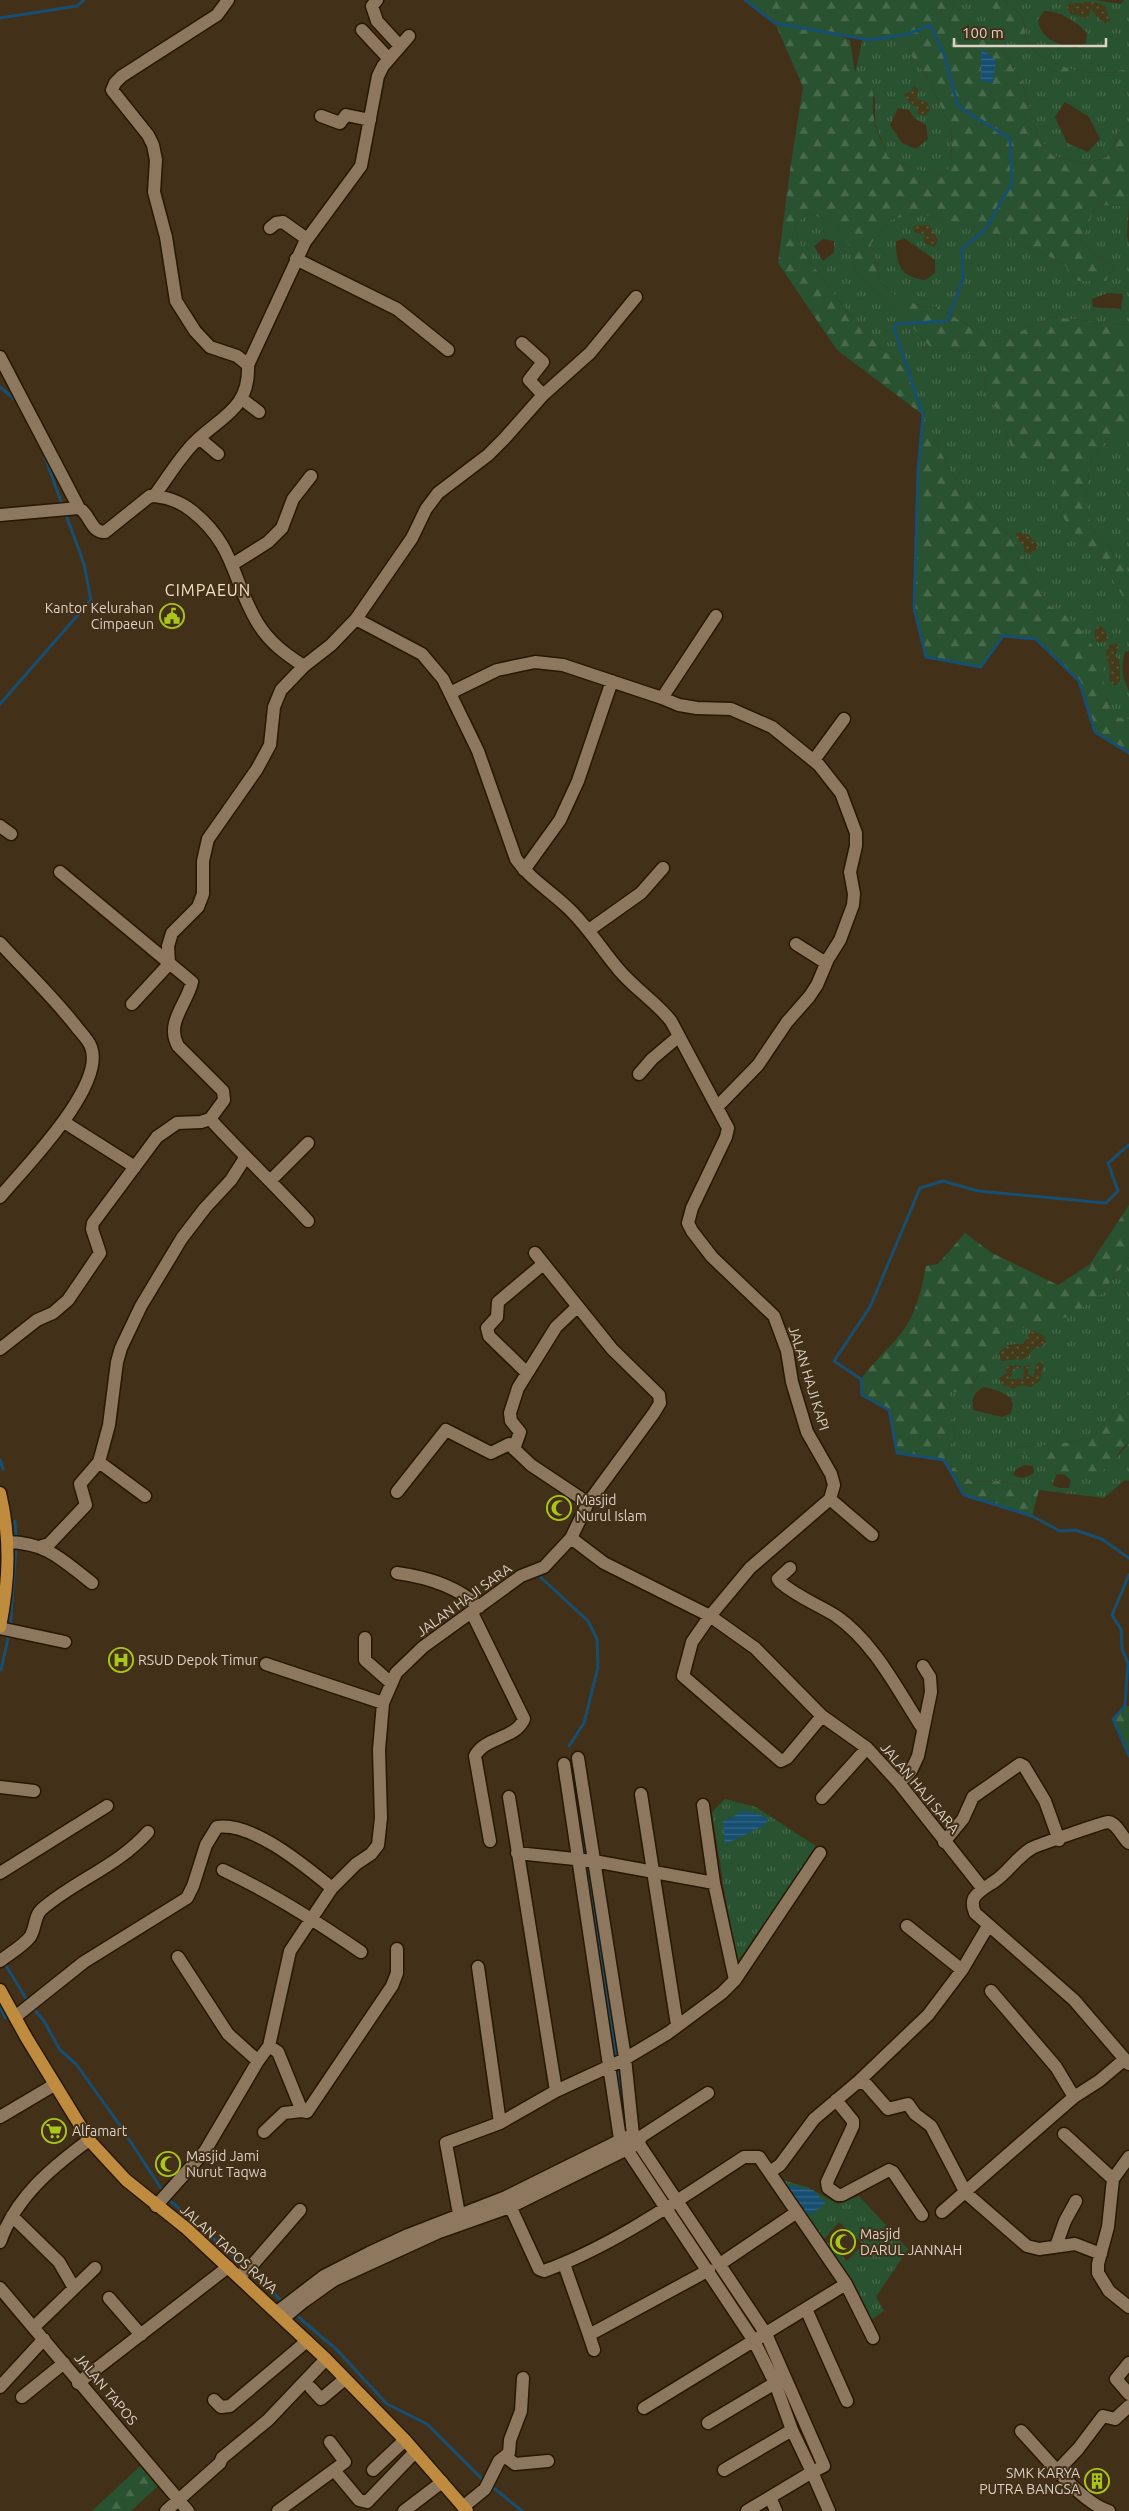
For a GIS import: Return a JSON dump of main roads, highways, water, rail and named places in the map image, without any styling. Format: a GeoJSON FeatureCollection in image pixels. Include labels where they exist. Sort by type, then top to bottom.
{"type":"FeatureCollection","features":[{"type":"Feature","properties":{"kind":"main road"},"geometry":{"type":"LineString","coordinates":[[0,1493],[10,1542],[9,1574],[2,1611],[6,1629]]}},
{"type":"Feature","properties":{"kind":"main road","name":"JALAN TAPOS RAYA"},"geometry":{"type":"LineString","coordinates":[[0,1990],[54,2085],[89,2140],[126,2180],[162,2201],[187,2229],[228,2267],[247,2270],[290,2307],[307,2341],[404,2440],[465,2509]]}},
{"type":"Feature","properties":{"kind":"water"},"geometry":{"type":"Polygon","coordinates":[[[981,48],[996,61],[993,83],[981,81],[981,48]]]}},
{"type":"Feature","properties":{"kind":"water"},"geometry":{"type":"Polygon","coordinates":[[[741,1811],[756,1813],[769,1819],[763,1826],[725,1844],[723,1821],[732,1818],[741,1811]]]}},
{"type":"Feature","properties":{"kind":"water"},"geometry":{"type":"Polygon","coordinates":[[[783,2184],[813,2190],[825,2203],[812,2214],[801,2212],[783,2184]]]}},
{"type":"Feature","properties":{"kind":"waterway"},"geometry":{"type":"LineString","coordinates":[[0,18],[77,6],[84,0]]}},
{"type":"Feature","properties":{"kind":"waterway"},"geometry":{"type":"LineString","coordinates":[[745,0],[775,23],[869,40],[908,34],[930,25],[944,54],[958,106],[1010,139],[1012,183],[985,230],[962,249],[963,279],[947,321],[896,324],[894,328],[923,415],[918,470],[914,608],[926,657],[981,667],[1003,636],[1036,639],[1079,681],[1095,732],[1129,753]]}},
{"type":"Feature","properties":{"kind":"waterway"},"geometry":{"type":"LineString","coordinates":[[0,387],[18,402]]}},
{"type":"Feature","properties":{"kind":"waterway"},"geometry":{"type":"LineString","coordinates":[[42,449],[63,507]]}},
{"type":"Feature","properties":{"kind":"waterway"},"geometry":{"type":"LineString","coordinates":[[0,704],[91,600],[84,564],[65,512]]}},
{"type":"Feature","properties":{"kind":"waterway"},"geometry":{"type":"LineString","coordinates":[[1129,1145],[1108,1163],[1118,1191],[1106,1203],[978,1191],[943,1181],[920,1188],[870,1307],[834,1361],[861,1379],[862,1395],[889,1410],[897,1453],[944,1460],[964,1495],[1032,1516],[1060,1531],[1075,1530],[1102,1539],[1129,1558]]}},
{"type":"Feature","properties":{"kind":"waterway"},"geometry":{"type":"LineString","coordinates":[[0,1460],[3,1469]]}},
{"type":"Feature","properties":{"kind":"waterway"},"geometry":{"type":"LineString","coordinates":[[15,1521],[16,1541]]}},
{"type":"Feature","properties":{"kind":"waterway"},"geometry":{"type":"LineString","coordinates":[[10,1628],[16,1547]]}},
{"type":"Feature","properties":{"kind":"waterway"},"geometry":{"type":"LineString","coordinates":[[536,1573],[588,1621],[597,1639],[598,1667],[584,1723],[569,1746]]}},
{"type":"Feature","properties":{"kind":"waterway"},"geometry":{"type":"LineString","coordinates":[[1129,1575],[1112,1615],[1121,1629],[1122,1649],[1128,1663],[1125,1706],[1113,1719],[1129,1756]]}},
{"type":"Feature","properties":{"kind":"waterway"},"geometry":{"type":"LineString","coordinates":[[1,1670],[9,1634]]}},
{"type":"Feature","properties":{"kind":"waterway"},"geometry":{"type":"LineString","coordinates":[[572,1761],[585,1858]]}},
{"type":"Feature","properties":{"kind":"waterway"},"geometry":{"type":"LineString","coordinates":[[586,1864],[617,2060]]}},
{"type":"Feature","properties":{"kind":"waterway"},"geometry":{"type":"LineString","coordinates":[[4,1962],[28,2002]]}},
{"type":"Feature","properties":{"kind":"waterway"},"geometry":{"type":"LineString","coordinates":[[0,2006],[5,2018],[9,2015]]}},
{"type":"Feature","properties":{"kind":"waterway"},"geometry":{"type":"LineString","coordinates":[[32,2007],[44,2021],[60,2050],[76,2064],[119,2124],[164,2193]]}},
{"type":"Feature","properties":{"kind":"waterway"},"geometry":{"type":"LineString","coordinates":[[618,2066],[627,2134]]}},
{"type":"Feature","properties":{"kind":"waterway"},"geometry":{"type":"LineString","coordinates":[[167,2198],[245,2266]]}},
{"type":"Feature","properties":{"kind":"waterway"},"geometry":{"type":"LineString","coordinates":[[686,2228],[707,2257]]}},
{"type":"Feature","properties":{"kind":"waterway"},"geometry":{"type":"LineString","coordinates":[[249,2271],[283,2302]]}},
{"type":"Feature","properties":{"kind":"waterway"},"geometry":{"type":"LineString","coordinates":[[295,2314],[337,2350],[387,2404],[427,2424],[485,2482]]}},
{"type":"Feature","properties":{"kind":"waterway"},"geometry":{"type":"LineString","coordinates":[[795,2421],[809,2451]]}},
{"type":"Feature","properties":{"kind":"waterway"},"geometry":{"type":"LineString","coordinates":[[490,2485],[522,2511]]}},
{"type":"Feature","properties":{"kind":"place","name":"Kantor Kelurahan Cimpaeun"},"geometry":{"type":"Point","coordinates":[172,616]}},
{"type":"Feature","properties":{"kind":"place","name":"Masjid Nurul Islam"},"geometry":{"type":"Point","coordinates":[559,1508]}},
{"type":"Feature","properties":{"kind":"place","name":"RSUD Depok Timur"},"geometry":{"type":"Point","coordinates":[121,1660]}},
{"type":"Feature","properties":{"kind":"place","name":"Alfamart"},"geometry":{"type":"Point","coordinates":[54,2131]}},
{"type":"Feature","properties":{"kind":"place","name":"Masjid Jami Nurut Taqwa"},"geometry":{"type":"Point","coordinates":[168,2164]}},
{"type":"Feature","properties":{"kind":"place","name":"Masjid DARUL JANNAH"},"geometry":{"type":"Point","coordinates":[843,2242]}},
{"type":"Feature","properties":{"kind":"place","name":"SMK KARYA PUTRA BANGSA"},"geometry":{"type":"Point","coordinates":[1097,2481]}},
{"type":"Feature","properties":{"kind":"district","name":"CIMPAEUN"},"geometry":{"type":"Point","coordinates":[208,590]}}]}
